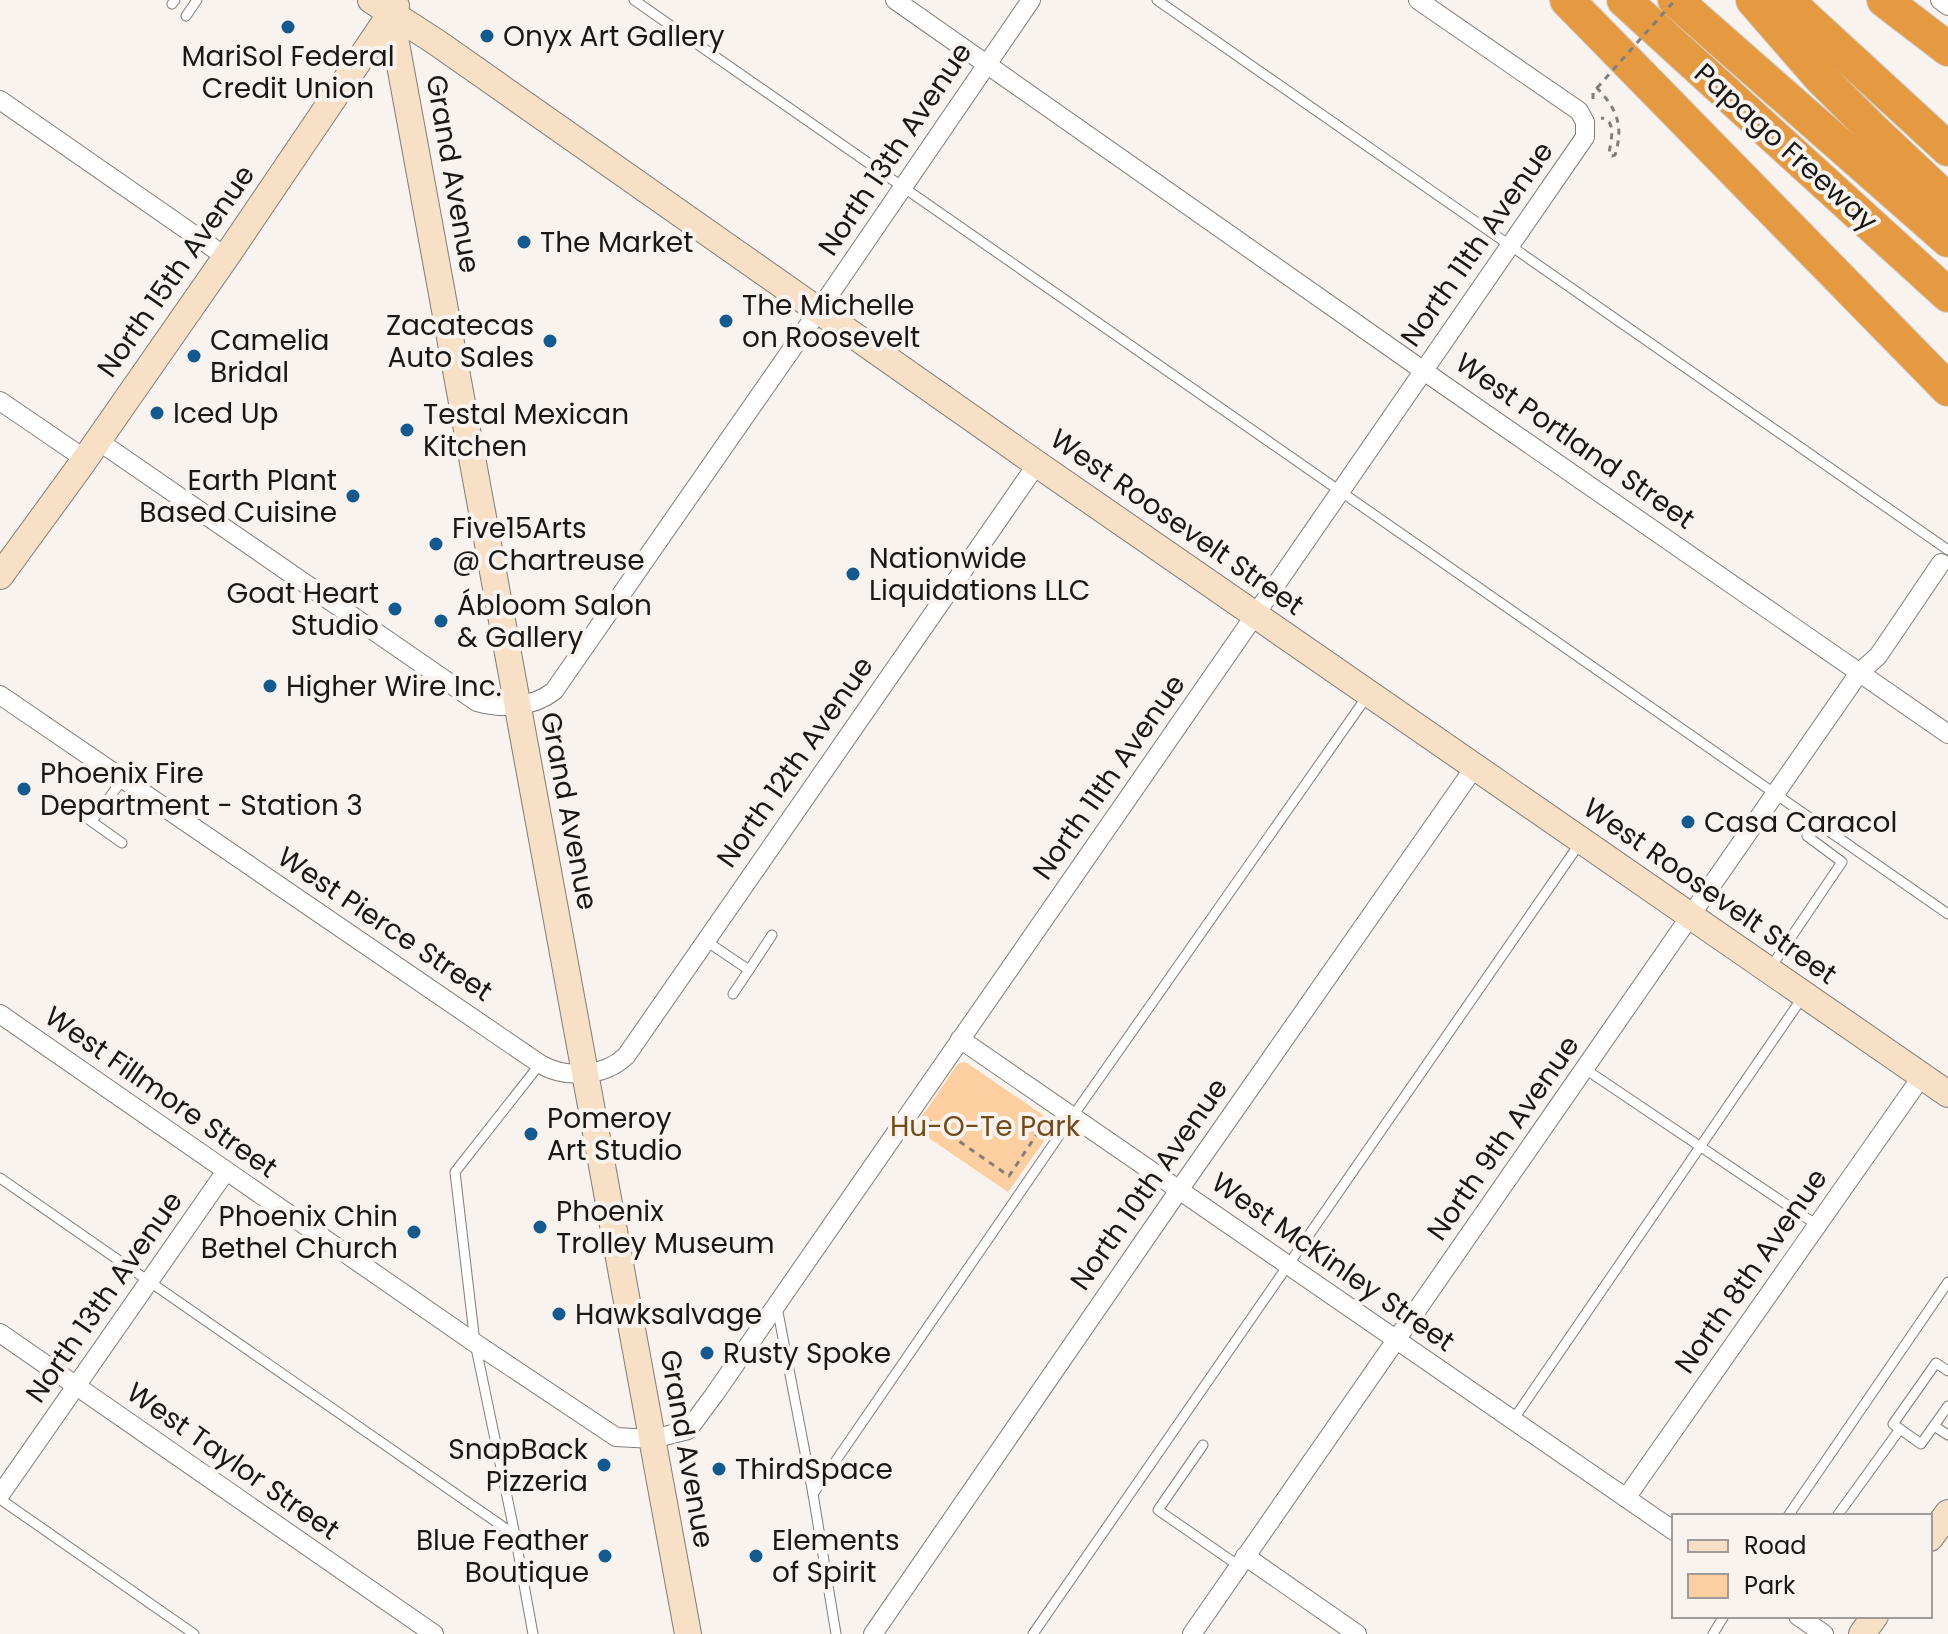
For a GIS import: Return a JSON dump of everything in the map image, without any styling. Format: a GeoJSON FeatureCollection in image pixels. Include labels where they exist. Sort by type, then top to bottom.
{"type":"FeatureCollection","features":[{"type":"Feature","properties":{"kind":"highway"},"geometry":{"type":"LineString","coordinates":[[1567,0],[1948,389]]}},
{"type":"Feature","properties":{"kind":"highway","name":"Papago Freeway"},"geometry":{"type":"LineString","coordinates":[[1624,0],[1948,295]]}},
{"type":"Feature","properties":{"kind":"highway"},"geometry":{"type":"LineString","coordinates":[[1675,0],[1948,240]]}},
{"type":"Feature","properties":{"kind":"highway"},"geometry":{"type":"LineString","coordinates":[[1753,0],[1820,77],[1948,201]]}},
{"type":"Feature","properties":{"kind":"highway"},"geometry":{"type":"LineString","coordinates":[[1786,0],[1948,149]]}},
{"type":"Feature","properties":{"kind":"highway"},"geometry":{"type":"LineString","coordinates":[[1884,0],[1948,49]]}},
{"type":"Feature","properties":{"kind":"street","name":"West Portland Street"},"geometry":{"type":"LineString","coordinates":[[895,0],[1948,734]]}},
{"type":"Feature","properties":{"kind":"street","name":"North 13th Avenue"},"geometry":{"type":"LineString","coordinates":[[517,705],[547,697],[554,691],[1031,0]]}},
{"type":"Feature","properties":{"kind":"street"},"geometry":{"type":"LineString","coordinates":[[1418,0],[1591,121]]}},
{"type":"Feature","properties":{"kind":"street"},"geometry":{"type":"LineString","coordinates":[[1940,0],[1948,6]]}},
{"type":"Feature","properties":{"kind":"street","name":"North 15th Avenue"},"geometry":{"type":"LineString","coordinates":[[2,571],[226,257],[388,3]]}},
{"type":"Feature","properties":{"kind":"street","name":"West Roosevelt Street"},"geometry":{"type":"LineString","coordinates":[[388,3],[436,42],[1037,464],[1948,1094]]}},
{"type":"Feature","properties":{"kind":"street","name":"Grand Avenue"},"geometry":{"type":"LineString","coordinates":[[388,3],[688,1634]]}},
{"type":"Feature","properties":{"kind":"street"},"geometry":{"type":"LineString","coordinates":[[0,100],[226,257]]}},
{"type":"Feature","properties":{"kind":"street","name":"North 11th Avenue"},"geometry":{"type":"LineString","coordinates":[[653,1439],[688,1430],[1510,246],[1585,137],[1591,121]]}},
{"type":"Feature","properties":{"kind":"street"},"geometry":{"type":"LineString","coordinates":[[0,401],[91,450],[477,702],[502,707],[517,705]]}},
{"type":"Feature","properties":{"kind":"street","name":"North 12th Avenue"},"geometry":{"type":"LineString","coordinates":[[586,1073],[616,1065],[626,1056],[1037,464]]}},
{"type":"Feature","properties":{"kind":"street","name":"North 9th Avenue"},"geometry":{"type":"LineString","coordinates":[[1192,1634],[1859,673],[1869,646],[1940,556]]}},
{"type":"Feature","properties":{"kind":"street","name":"West Pierce Street"},"geometry":{"type":"LineString","coordinates":[[0,695],[552,1072],[586,1073]]}},
{"type":"Feature","properties":{"kind":"street","name":"North 10th Avenue"},"geometry":{"type":"LineString","coordinates":[[883,1630],[1179,1190],[1474,768]]}},
{"type":"Feature","properties":{"kind":"street","name":"West Fillmore Street"},"geometry":{"type":"LineString","coordinates":[[0,1014],[616,1437],[653,1439]]}},
{"type":"Feature","properties":{"kind":"street","name":"West McKinley Street"},"geometry":{"type":"LineString","coordinates":[[960,1039],[1672,1530]]}},
{"type":"Feature","properties":{"kind":"street","name":"North 8th Avenue"},"geometry":{"type":"LineString","coordinates":[[1626,1498],[1922,1076]]}},
{"type":"Feature","properties":{"kind":"street","name":"North 13th Avenue"},"geometry":{"type":"LineString","coordinates":[[0,1497],[226,1171]]}},
{"type":"Feature","properties":{"kind":"street","name":"West Taylor Street"},"geometry":{"type":"LineString","coordinates":[[0,1333],[434,1634]]}},
{"type":"Feature","properties":{"kind":"street"},"geometry":{"type":"LineString","coordinates":[[1932,1535],[1948,1513]]}},
{"type":"Feature","properties":{"kind":"street"},"geometry":{"type":"LineString","coordinates":[[1242,1561],[1357,1634]]}},
{"type":"Feature","properties":{"kind":"street"},"geometry":{"type":"LineString","coordinates":[[1801,1618],[1824,1634]]}},
{"type":"Feature","properties":{"kind":"lane"},"geometry":{"type":"LineString","coordinates":[[186,16],[197,0]]}},
{"type":"Feature","properties":{"kind":"lane"},"geometry":{"type":"LineString","coordinates":[[634,0],[1948,914]]}},
{"type":"Feature","properties":{"kind":"lane"},"geometry":{"type":"LineString","coordinates":[[1157,0],[1510,246],[1940,556]]}},
{"type":"Feature","properties":{"kind":"lane"},"geometry":{"type":"LineString","coordinates":[[813,1494],[1369,694]]}},
{"type":"Feature","properties":{"kind":"lane"},"geometry":{"type":"LineString","coordinates":[[92,821],[123,779]]}},
{"type":"Feature","properties":{"kind":"lane"},"geometry":{"type":"LineString","coordinates":[[64,802],[122,843]]}},
{"type":"Feature","properties":{"kind":"lane"},"geometry":{"type":"LineString","coordinates":[[1769,970],[1842,862],[1807,836]]}},
{"type":"Feature","properties":{"kind":"lane"},"geometry":{"type":"LineString","coordinates":[[1033,1634],[1582,840]]}},
{"type":"Feature","properties":{"kind":"lane"},"geometry":{"type":"LineString","coordinates":[[733,994],[772,935]]}},
{"type":"Feature","properties":{"kind":"lane"},"geometry":{"type":"LineString","coordinates":[[706,941],[749,970]]}},
{"type":"Feature","properties":{"kind":"lane"},"geometry":{"type":"LineString","coordinates":[[1513,1420],[1804,995]]}},
{"type":"Feature","properties":{"kind":"lane"},"geometry":{"type":"LineString","coordinates":[[533,1634],[475,1343],[455,1172],[540,1064]]}},
{"type":"Feature","properties":{"kind":"lane"},"geometry":{"type":"LineString","coordinates":[[1585,1069],[1817,1225]]}},
{"type":"Feature","properties":{"kind":"lane"},"geometry":{"type":"LineString","coordinates":[[0,1178],[515,1535]]}},
{"type":"Feature","properties":{"kind":"lane"},"geometry":{"type":"LineString","coordinates":[[1789,1514],[1948,1282]]}},
{"type":"Feature","properties":{"kind":"lane"},"geometry":{"type":"LineString","coordinates":[[777,1303],[836,1634]]}},
{"type":"Feature","properties":{"kind":"lane"},"geometry":{"type":"LineString","coordinates":[[1948,1371],[1936,1363],[1893,1424],[1921,1444],[1948,1406]]}},
{"type":"Feature","properties":{"kind":"lane"},"geometry":{"type":"LineString","coordinates":[[1934,1426],[1948,1435]]}},
{"type":"Feature","properties":{"kind":"lane"},"geometry":{"type":"LineString","coordinates":[[1838,1514],[1900,1429]]}},
{"type":"Feature","properties":{"kind":"lane"},"geometry":{"type":"LineString","coordinates":[[1203,1445],[1158,1510],[1242,1561]]}},
{"type":"Feature","properties":{"kind":"lane"},"geometry":{"type":"LineString","coordinates":[[0,1497],[194,1634]]}},
{"type":"Feature","properties":{"kind":"path"},"geometry":{"type":"LineString","coordinates":[[1592,97],[1593,91],[1675,0]]}},
{"type":"Feature","properties":{"kind":"path"},"geometry":{"type":"LineString","coordinates":[[1591,121],[1607,119],[1610,122],[1609,153],[1615,155],[1620,128],[1615,112],[1597,88]]}},
{"type":"Feature","properties":{"kind":"path"},"geometry":{"type":"LineString","coordinates":[[930,1121],[1009,1176],[1045,1122]]}},
{"type":"Feature","properties":{"kind":"green space","name":"Hu-O-Te Park"},"geometry":{"type":"Polygon","coordinates":[[[962,1062],[1056,1124],[1008,1192],[914,1128],[962,1062]]]}},
{"type":"Feature","properties":{"kind":"place","name":"MariSol Federal Credit Union"},"geometry":{"type":"Point","coordinates":[288,27]}},
{"type":"Feature","properties":{"kind":"place","name":"Onyx Art Gallery"},"geometry":{"type":"Point","coordinates":[487,36]}},
{"type":"Feature","properties":{"kind":"place","name":"The Market"},"geometry":{"type":"Point","coordinates":[524,242]}},
{"type":"Feature","properties":{"kind":"place","name":"The Michelle on Roosevelt"},"geometry":{"type":"Point","coordinates":[726,321]}},
{"type":"Feature","properties":{"kind":"place","name":"Zacatecas Auto Sales"},"geometry":{"type":"Point","coordinates":[550,341]}},
{"type":"Feature","properties":{"kind":"place","name":"Camelia Bridal"},"geometry":{"type":"Point","coordinates":[194,356]}},
{"type":"Feature","properties":{"kind":"place","name":"Iced Up"},"geometry":{"type":"Point","coordinates":[157,413]}},
{"type":"Feature","properties":{"kind":"place","name":"Testal Mexican Kitchen"},"geometry":{"type":"Point","coordinates":[407,430]}},
{"type":"Feature","properties":{"kind":"place","name":"Earth Plant Based Cuisine"},"geometry":{"type":"Point","coordinates":[353,496]}},
{"type":"Feature","properties":{"kind":"place","name":"Five15Arts @ Chartreuse"},"geometry":{"type":"Point","coordinates":[436,544]}},
{"type":"Feature","properties":{"kind":"place","name":"Nationwide Liquidations LLC"},"geometry":{"type":"Point","coordinates":[853,574]}},
{"type":"Feature","properties":{"kind":"place","name":"Goat Heart Studio"},"geometry":{"type":"Point","coordinates":[395,609]}},
{"type":"Feature","properties":{"kind":"place","name":"Ábloom Salon & Gallery"},"geometry":{"type":"Point","coordinates":[441,621]}},
{"type":"Feature","properties":{"kind":"place","name":"Higher Wire Inc."},"geometry":{"type":"Point","coordinates":[270,686]}},
{"type":"Feature","properties":{"kind":"place","name":"Phoenix Fire Department - Station 3"},"geometry":{"type":"Point","coordinates":[24,789]}},
{"type":"Feature","properties":{"kind":"place","name":"Casa Caracol"},"geometry":{"type":"Point","coordinates":[1688,822]}},
{"type":"Feature","properties":{"kind":"place","name":"Pomeroy Art Studio"},"geometry":{"type":"Point","coordinates":[531,1134]}},
{"type":"Feature","properties":{"kind":"place","name":"Phoenix Trolley Museum"},"geometry":{"type":"Point","coordinates":[540,1227]}},
{"type":"Feature","properties":{"kind":"place","name":"Phoenix Chin Bethel Church"},"geometry":{"type":"Point","coordinates":[414,1232]}},
{"type":"Feature","properties":{"kind":"place","name":"Hawksalvage"},"geometry":{"type":"Point","coordinates":[559,1314]}},
{"type":"Feature","properties":{"kind":"place","name":"Rusty Spoke"},"geometry":{"type":"Point","coordinates":[707,1353]}},
{"type":"Feature","properties":{"kind":"place","name":"SnapBack Pizzeria"},"geometry":{"type":"Point","coordinates":[604,1465]}},
{"type":"Feature","properties":{"kind":"place","name":"ThirdSpace"},"geometry":{"type":"Point","coordinates":[719,1469]}},
{"type":"Feature","properties":{"kind":"place","name":"Blue Feather Boutique"},"geometry":{"type":"Point","coordinates":[605,1556]}},
{"type":"Feature","properties":{"kind":"place","name":"Elements of Spirit"},"geometry":{"type":"Point","coordinates":[756,1556]}}]}
